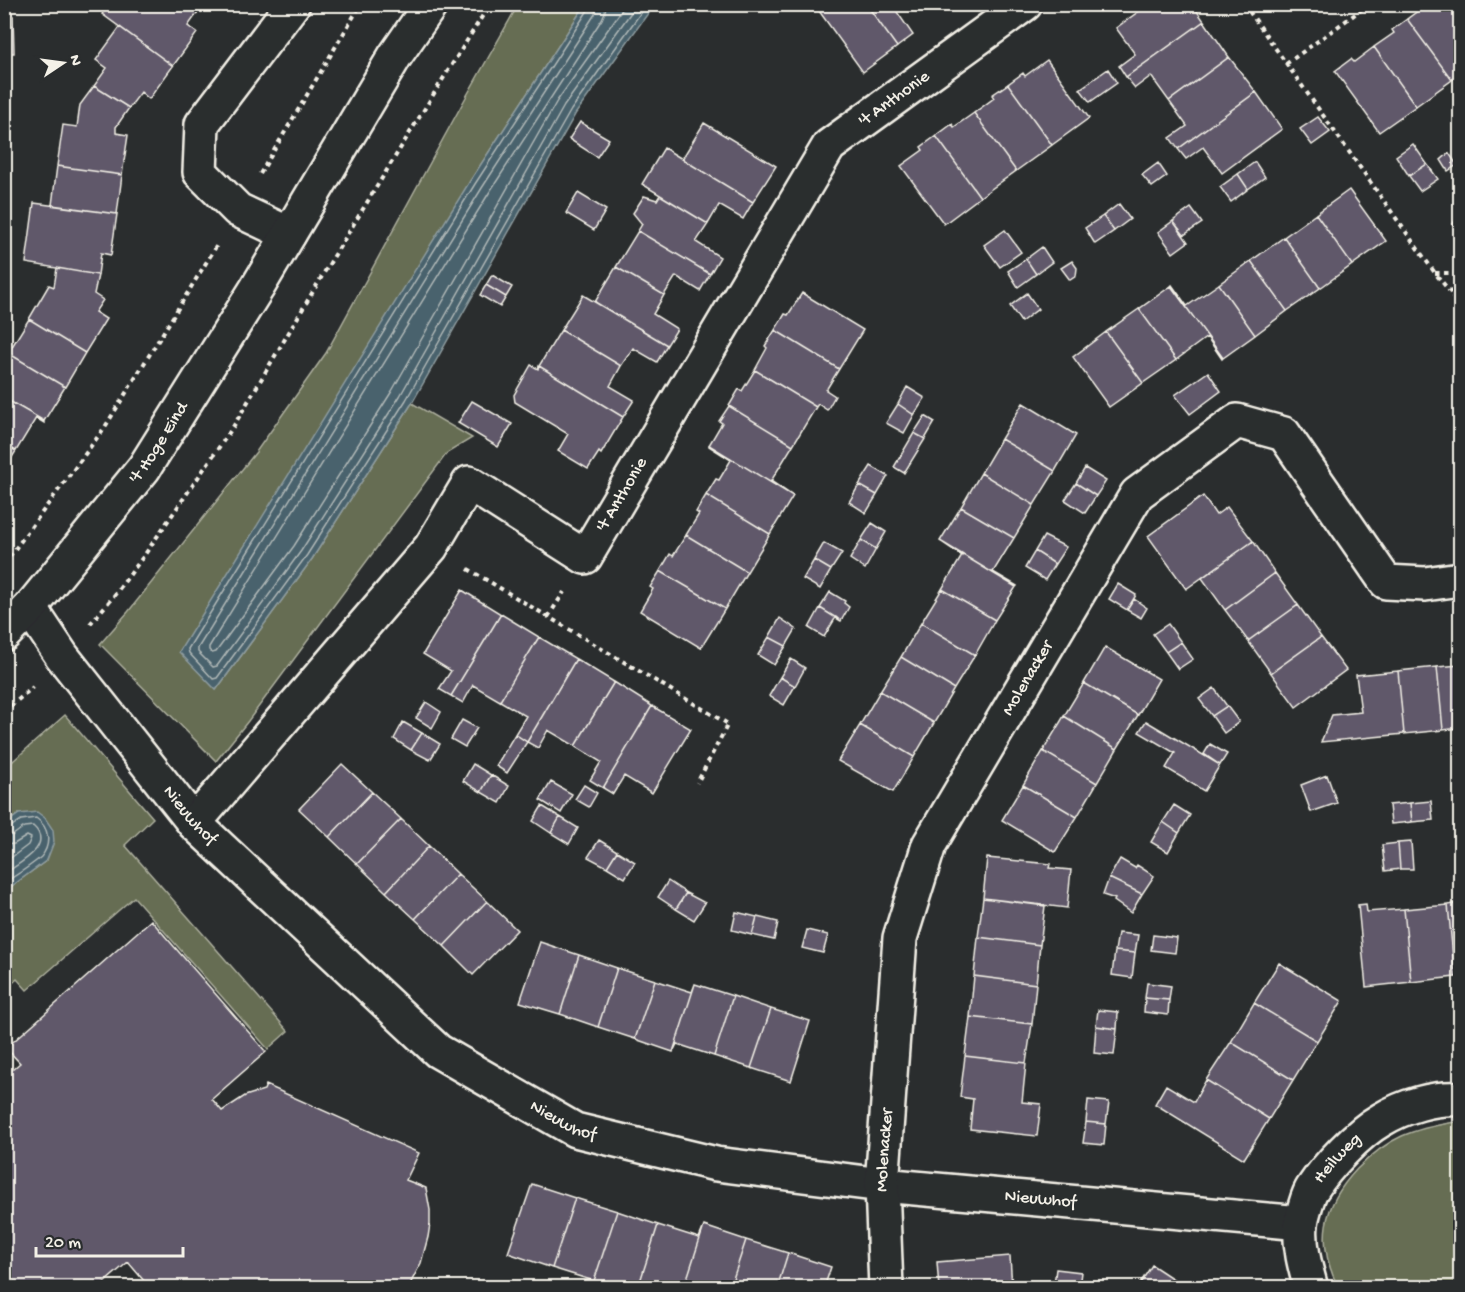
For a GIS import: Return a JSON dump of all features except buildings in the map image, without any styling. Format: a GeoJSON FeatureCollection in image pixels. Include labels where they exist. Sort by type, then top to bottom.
{"type":"FeatureCollection","features":[{"type":"Feature","properties":{"kind":"street"},"geometry":{"type":"LineString","coordinates":[[289,234],[238,210],[200,172],[202,124],[293,4]]}},
{"type":"Feature","properties":{"kind":"street","name":"'t Hoge Eind"},"geometry":{"type":"LineString","coordinates":[[4,634],[30,608],[144,468],[289,234],[394,56],[431,4]]}},
{"type":"Feature","properties":{"kind":"street","name":"'t Anthonie"},"geometry":{"type":"LineString","coordinates":[[194,823],[431,547],[469,483],[585,557],[829,146],[1025,4]]}},
{"type":"Feature","properties":{"kind":"street","name":"Molenacker"},"geometry":{"type":"LineString","coordinates":[[886,1287],[882,1185],[900,938],[929,845],[1137,494],[1237,421],[1284,434],[1386,582],[1425,584],[1461,579]]}},
{"type":"Feature","properties":{"kind":"street","name":"Nieuwhof"},"geometry":{"type":"LineString","coordinates":[[30,608],[62,656],[194,823],[438,1051],[574,1130],[716,1164],[882,1185],[1301,1222]]}},
{"type":"Feature","properties":{"kind":"street","name":"Heilweg"},"geometry":{"type":"LineString","coordinates":[[1311,1287],[1304,1262],[1301,1222],[1311,1190],[1355,1139],[1380,1120],[1407,1107],[1426,1102],[1461,1099]]}},
{"type":"Feature","properties":{"kind":"path"},"geometry":{"type":"LineString","coordinates":[[4,564],[105,427],[361,4]]}},
{"type":"Feature","properties":{"kind":"path"},"geometry":{"type":"LineString","coordinates":[[1244,4],[1452,294],[1461,316]]}},
{"type":"Feature","properties":{"kind":"path"},"geometry":{"type":"LineString","coordinates":[[1286,64],[1369,4]]}},
{"type":"Feature","properties":{"kind":"path"},"geometry":{"type":"LineString","coordinates":[[1435,273],[1461,273]]}},
{"type":"Feature","properties":{"kind":"path"},"geometry":{"type":"LineString","coordinates":[[431,547],[728,724],[697,783]]}},
{"type":"Feature","properties":{"kind":"green space"},"geometry":{"type":"Polygon","coordinates":[[[518,5],[585,5],[470,181],[216,690],[312,559],[412,403],[472,438],[447,453],[216,761],[100,644],[256,452],[326,353],[518,5]]]}},
{"type":"Feature","properties":{"kind":"green space"},"geometry":{"type":"Polygon","coordinates":[[[65,715],[153,818],[125,845],[288,1031],[268,1049],[134,897],[27,990],[17,979],[5,990],[5,891],[47,860],[19,814],[5,824],[5,768],[65,715]]]}},
{"type":"Feature","properties":{"kind":"green space"},"geometry":{"type":"Polygon","coordinates":[[[1460,1122],[1460,1287],[1338,1287],[1327,1255],[1326,1225],[1336,1197],[1345,1183],[1367,1159],[1395,1139],[1421,1129],[1460,1122]]]}},
{"type":"Feature","properties":{"kind":"water"},"geometry":{"type":"Polygon","coordinates":[[[585,5],[654,5],[576,113],[412,403],[312,559],[216,690],[179,652],[470,181],[585,5]]]}},
{"type":"Feature","properties":{"kind":"water"},"geometry":{"type":"Polygon","coordinates":[[[37,812],[45,818],[53,830],[54,842],[47,860],[5,891],[5,824],[19,814],[37,812]]]}}]}
